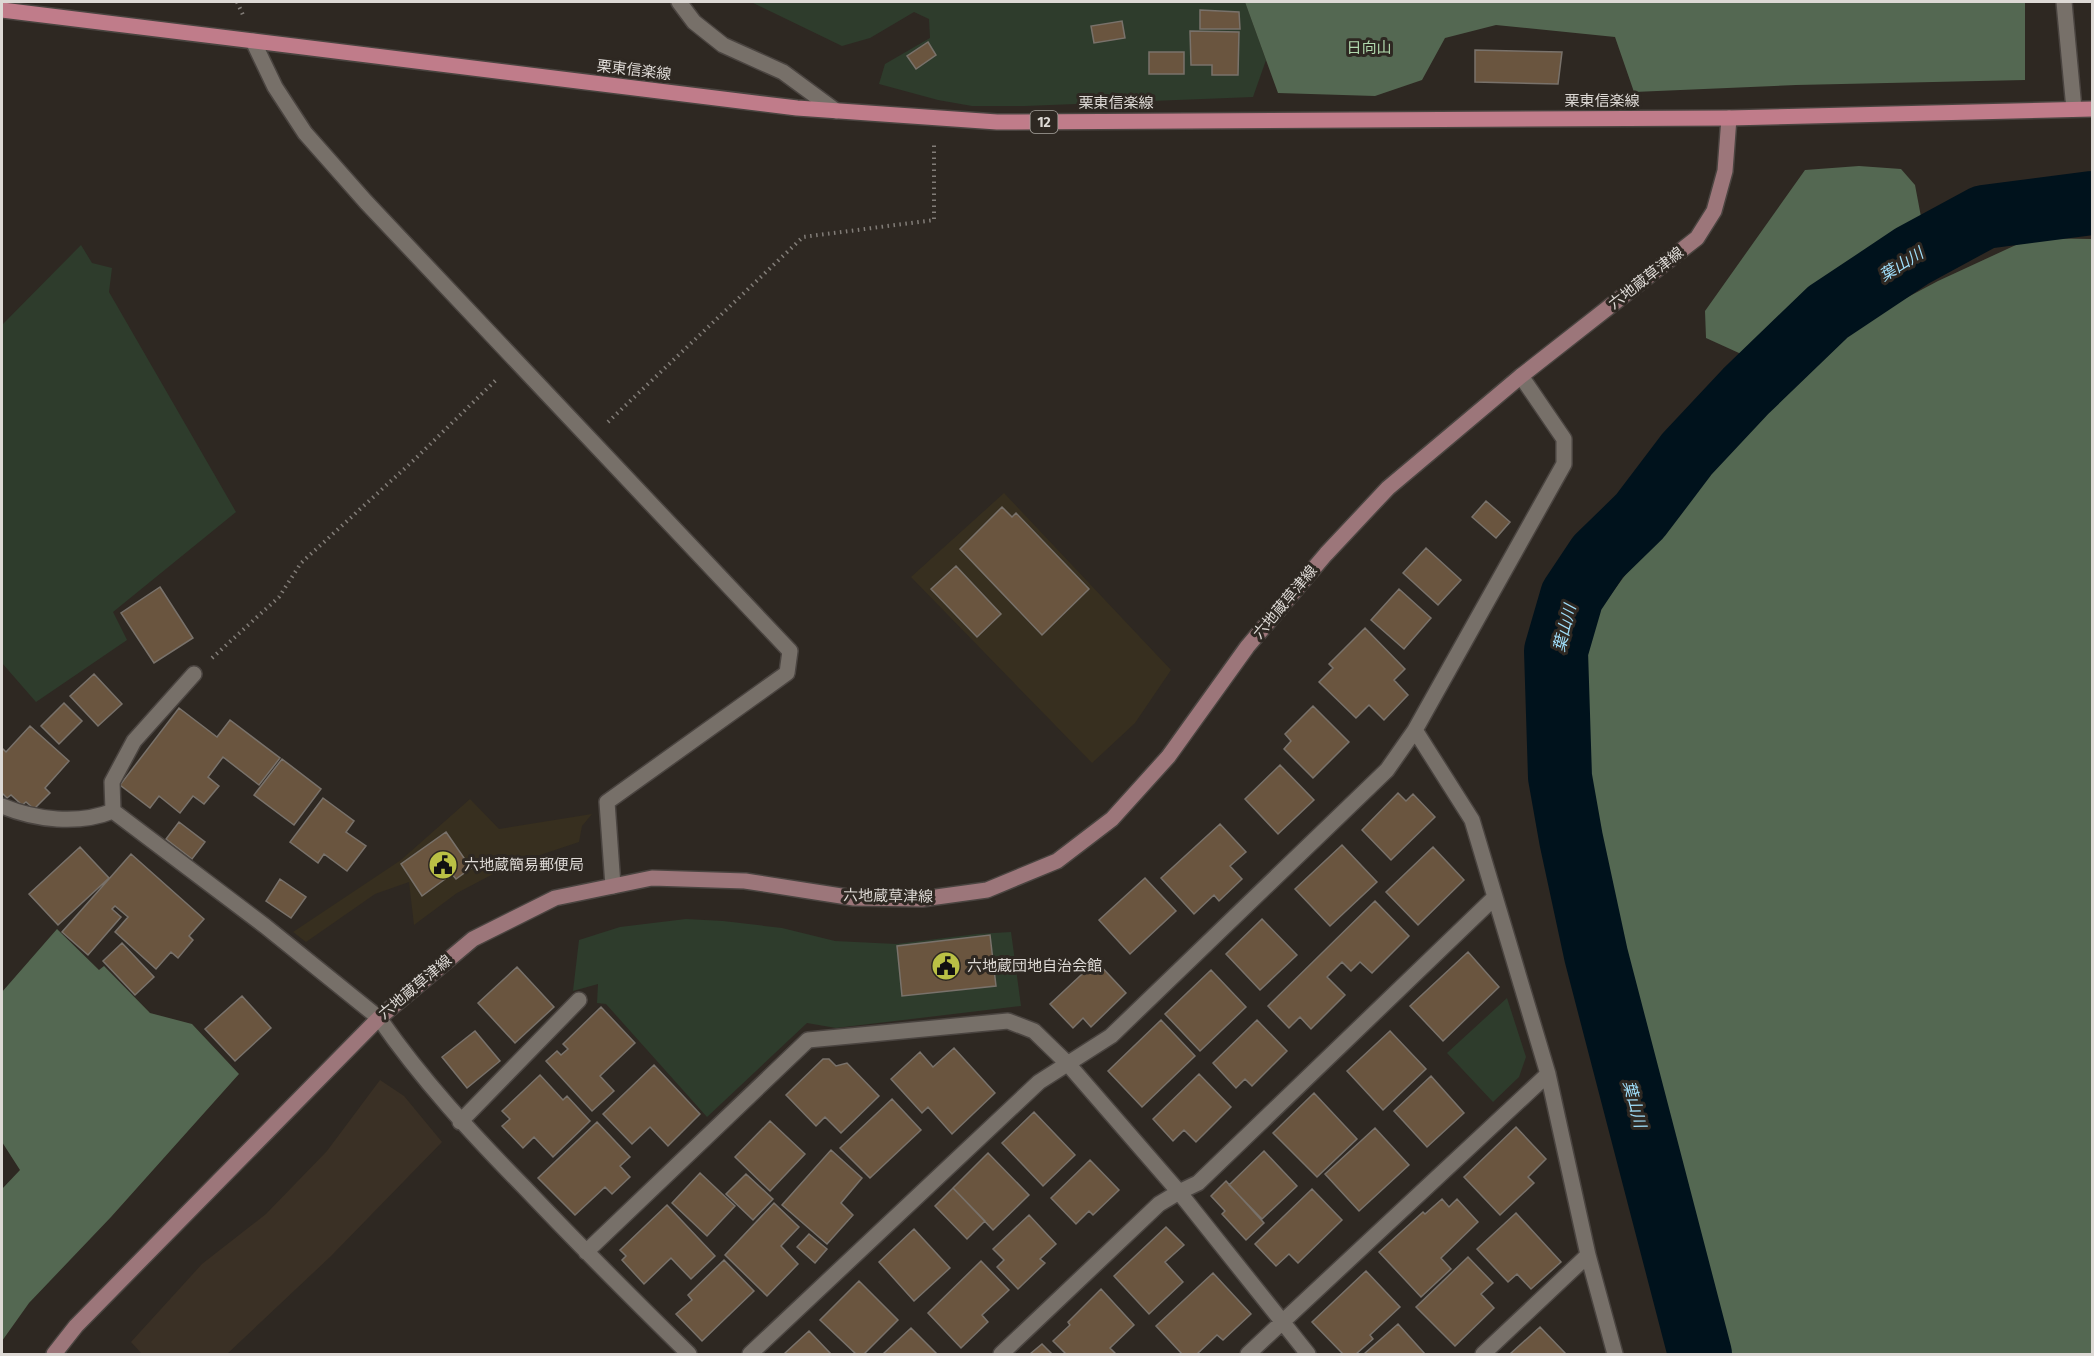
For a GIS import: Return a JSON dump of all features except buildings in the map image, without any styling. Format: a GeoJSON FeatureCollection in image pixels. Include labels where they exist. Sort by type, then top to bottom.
{"type":"FeatureCollection","features":[{"type":"Feature","properties":{"kind":"main road","name":"栗東信楽線"},"geometry":{"type":"LineString","coordinates":[[2,10],[796,108],[997,122],[1729,118],[2092,109]]}},
{"type":"Feature","properties":{"kind":"main road","name":"六地蔵草津線"},"geometry":{"type":"LineString","coordinates":[[54,1354],[76,1326],[379,1018],[473,939],[555,898],[652,878],[745,881],[854,898],[922,899],[987,890],[1057,861],[1112,819],[1168,757],[1247,647],[1326,554],[1389,488],[1521,376],[1697,238],[1714,211],[1725,171],[1729,118]]}},
{"type":"Feature","properties":{"kind":"street"},"geometry":{"type":"LineString","coordinates":[[679,2],[694,22],[723,45],[783,72],[836,111]]}},
{"type":"Feature","properties":{"kind":"street"},"geometry":{"type":"LineString","coordinates":[[2064,2],[2074,109]]}},
{"type":"Feature","properties":{"kind":"street"},"geometry":{"type":"LineString","coordinates":[[253,41],[275,87],[305,133],[366,202],[790,651],[787,673],[607,802],[613,886]]}},
{"type":"Feature","properties":{"kind":"street"},"geometry":{"type":"LineString","coordinates":[[750,1354],[1039,1082],[1112,1036],[1387,770],[1415,730],[1564,464],[1564,439],[1521,376]]}},
{"type":"Feature","properties":{"kind":"street"},"geometry":{"type":"LineString","coordinates":[[113,811],[112,782],[134,741],[194,674]]}},
{"type":"Feature","properties":{"kind":"street"},"geometry":{"type":"LineString","coordinates":[[1415,730],[1472,820],[1548,1074],[1588,1255],[1615,1354]]}},
{"type":"Feature","properties":{"kind":"street"},"geometry":{"type":"LineString","coordinates":[[2,806],[19,813],[59,820],[101,816],[113,811]]}},
{"type":"Feature","properties":{"kind":"street"},"geometry":{"type":"LineString","coordinates":[[113,811],[265,926],[379,1018],[406,1057],[460,1122],[689,1354]]}},
{"type":"Feature","properties":{"kind":"street"},"geometry":{"type":"LineString","coordinates":[[1001,1354],[1159,1204],[1198,1183],[1495,897]]}},
{"type":"Feature","properties":{"kind":"street"},"geometry":{"type":"LineString","coordinates":[[460,1122],[579,1000]]}},
{"type":"Feature","properties":{"kind":"street"},"geometry":{"type":"LineString","coordinates":[[586,1252],[808,1040],[1008,1021],[1034,1031],[1068,1064],[1179,1192],[1308,1354]]}},
{"type":"Feature","properties":{"kind":"street"},"geometry":{"type":"LineString","coordinates":[[1248,1354],[1548,1074]]}},
{"type":"Feature","properties":{"kind":"street"},"geometry":{"type":"LineString","coordinates":[[1483,1354],[1588,1255]]}},
{"type":"Feature","properties":{"kind":"path"},"geometry":{"type":"LineString","coordinates":[[590,440],[803,237],[933,220],[934,117]]}},
{"type":"Feature","properties":{"kind":"path"},"geometry":{"type":"LineString","coordinates":[[194,674],[279,597],[301,563],[488,390],[515,358]]}},
{"type":"Feature","properties":{"kind":"shaded area"},"geometry":{"type":"Polygon","coordinates":[[[1004,493],[1171,670],[1135,723],[1092,763],[911,577],[1004,493]]]}},
{"type":"Feature","properties":{"kind":"shaded area"},"geometry":{"type":"Polygon","coordinates":[[[470,799],[499,829],[592,814],[582,826],[579,842],[497,872],[457,893],[414,925],[409,882],[375,894],[306,942],[293,932],[401,860],[470,799]]]}},
{"type":"Feature","properties":{"kind":"shaded area"},"geometry":{"type":"Polygon","coordinates":[[[380,1080],[404,1096],[442,1142],[331,1256],[227,1354],[142,1354],[131,1342],[202,1264],[266,1214],[327,1151],[380,1080]]]}},
{"type":"Feature","properties":{"kind":"green space"},"geometry":{"type":"Polygon","coordinates":[[[751,2],[1245,2],[1266,60],[1253,97],[972,106],[938,100],[879,84],[885,64],[930,38],[929,19],[914,12],[870,38],[842,46],[751,2]]]}},
{"type":"Feature","properties":{"kind":"green space","name":"日向山"},"geometry":{"type":"Polygon","coordinates":[[[1245,2],[2025,2],[2025,80],[1796,85],[1634,92],[1615,37],[1496,25],[1445,38],[1422,80],[1375,96],[1278,93],[1245,2]]]}},
{"type":"Feature","properties":{"kind":"green space"},"geometry":{"type":"Polygon","coordinates":[[[1859,166],[1901,169],[1915,185],[1922,222],[1873,254],[1844,278],[1812,299],[1750,358],[1706,338],[1705,311],[1805,170],[1859,166]]]}},
{"type":"Feature","properties":{"kind":"green space"},"geometry":{"type":"Polygon","coordinates":[[[2031,238],[2092,239],[2092,1354],[1721,1354],[1605,920],[1568,700],[1587,627],[1659,529],[1766,405],[1840,333],[1938,281],[2031,238]]]}},
{"type":"Feature","properties":{"kind":"green space"},"geometry":{"type":"Polygon","coordinates":[[[81,245],[92,263],[112,268],[109,292],[236,512],[113,612],[127,640],[36,702],[2,663],[2,325],[81,245]]]}},
{"type":"Feature","properties":{"kind":"green space"},"geometry":{"type":"Polygon","coordinates":[[[686,919],[782,928],[835,941],[896,944],[1011,932],[1021,1006],[836,1028],[807,1023],[707,1117],[606,1004],[597,1003],[598,984],[573,991],[579,940],[620,927],[686,919]]]}},
{"type":"Feature","properties":{"kind":"green space"},"geometry":{"type":"Polygon","coordinates":[[[57,929],[99,970],[104,966],[150,1013],[192,1024],[239,1074],[111,1217],[29,1303],[2,1341],[2,1189],[20,1170],[2,1142],[2,992],[57,929]]]}},
{"type":"Feature","properties":{"kind":"green space"},"geometry":{"type":"Polygon","coordinates":[[[1507,998],[1526,1057],[1519,1077],[1493,1102],[1447,1053],[1507,998]]]}},
{"type":"Feature","properties":{"kind":"waterway","name":"葉山川"},"geometry":{"type":"LineString","coordinates":[[1700,1354],[1596,955],[1560,777],[1556,651],[1572,596],[1598,557],[1640,516],[1687,454],[1746,391],[1828,312],[1912,256],[1984,217],[2092,203]]}},
{"type":"Feature","properties":{"kind":"place","name":"六地蔵簡易郵便局"},"geometry":{"type":"Point","coordinates":[443,865]}},
{"type":"Feature","properties":{"kind":"place","name":"六地蔵団地自治会館"},"geometry":{"type":"Point","coordinates":[946,966]}}]}
